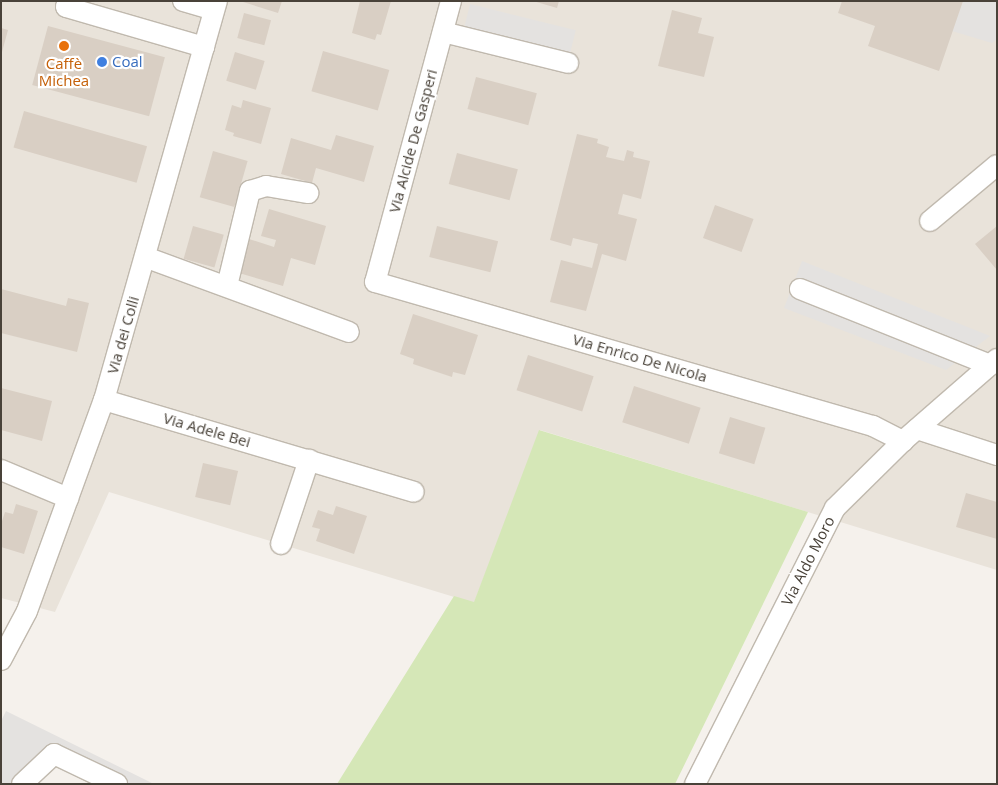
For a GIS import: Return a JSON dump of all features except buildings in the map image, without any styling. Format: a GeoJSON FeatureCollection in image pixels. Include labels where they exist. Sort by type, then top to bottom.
{"type":"FeatureCollection","features":[{"type":"Feature","properties":{"kind":"street"},"geometry":{"type":"LineString","coordinates":[[68,1],[66,7],[204,47]]}},
{"type":"Feature","properties":{"kind":"street"},"geometry":{"type":"LineString","coordinates":[[183,1],[216,6]]}},
{"type":"Feature","properties":{"kind":"street","name":"Via Alcide De Gasperi"},"geometry":{"type":"LineString","coordinates":[[375,282],[451,1]]}},
{"type":"Feature","properties":{"kind":"street","name":"Via dei Colli"},"geometry":{"type":"LineString","coordinates":[[1,660],[27,611],[104,400],[216,6]]}},
{"type":"Feature","properties":{"kind":"street"},"geometry":{"type":"LineString","coordinates":[[443,32],[568,63]]}},
{"type":"Feature","properties":{"kind":"street"},"geometry":{"type":"LineString","coordinates":[[930,222],[997,165]]}},
{"type":"Feature","properties":{"kind":"street"},"geometry":{"type":"LineString","coordinates":[[227,286],[250,191],[266,186],[308,193]]}},
{"type":"Feature","properties":{"kind":"street"},"geometry":{"type":"LineString","coordinates":[[145,258],[227,286],[349,332]]}},
{"type":"Feature","properties":{"kind":"street","name":"Via Enrico De Nicola"},"geometry":{"type":"LineString","coordinates":[[375,282],[873,426],[997,455]]}},
{"type":"Feature","properties":{"kind":"street"},"geometry":{"type":"LineString","coordinates":[[800,289],[993,362]]}},
{"type":"Feature","properties":{"kind":"street","name":"Via Aldo Moro"},"geometry":{"type":"LineString","coordinates":[[695,784],[835,508],[910,435],[993,362]]}},
{"type":"Feature","properties":{"kind":"street","name":"Via Adele Bei"},"geometry":{"type":"LineString","coordinates":[[104,400],[414,492]]}},
{"type":"Feature","properties":{"kind":"street"},"geometry":{"type":"LineString","coordinates":[[281,544],[308,460]]}},
{"type":"Feature","properties":{"kind":"street"},"geometry":{"type":"LineString","coordinates":[[1,470],[68,498]]}},
{"type":"Feature","properties":{"kind":"street"},"geometry":{"type":"LineString","coordinates":[[22,784],[54,754],[117,784]]}},
{"type":"Feature","properties":{"kind":"shaded area"},"geometry":{"type":"Polygon","coordinates":[[[1,1],[997,1],[997,570],[540,430],[474,603],[109,492],[55,612],[1,598],[1,1]]]}},
{"type":"Feature","properties":{"kind":"shaded area"},"geometry":{"type":"Polygon","coordinates":[[[963,1],[997,1],[997,39],[992,43],[952,31],[963,1]]]}},
{"type":"Feature","properties":{"kind":"shaded area"},"geometry":{"type":"Polygon","coordinates":[[[470,4],[576,30],[568,63],[462,37],[470,4]]]}},
{"type":"Feature","properties":{"kind":"shaded area"},"geometry":{"type":"Polygon","coordinates":[[[802,261],[990,336],[946,370],[784,308],[802,261]]]}},
{"type":"Feature","properties":{"kind":"shaded area"},"geometry":{"type":"Polygon","coordinates":[[[6,711],[154,784],[101,784],[60,763],[37,784],[1,784],[1,721],[6,711]]]}},
{"type":"Feature","properties":{"kind":"green space"},"geometry":{"type":"Polygon","coordinates":[[[539,430],[808,512],[675,784],[337,784],[454,596],[474,602],[539,430]]]}},
{"type":"Feature","properties":{"kind":"place","name":"Caffè Michea"},"geometry":{"type":"Point","coordinates":[64,46]}},
{"type":"Feature","properties":{"kind":"place","name":"Coal"},"geometry":{"type":"Point","coordinates":[102,62]}}]}
